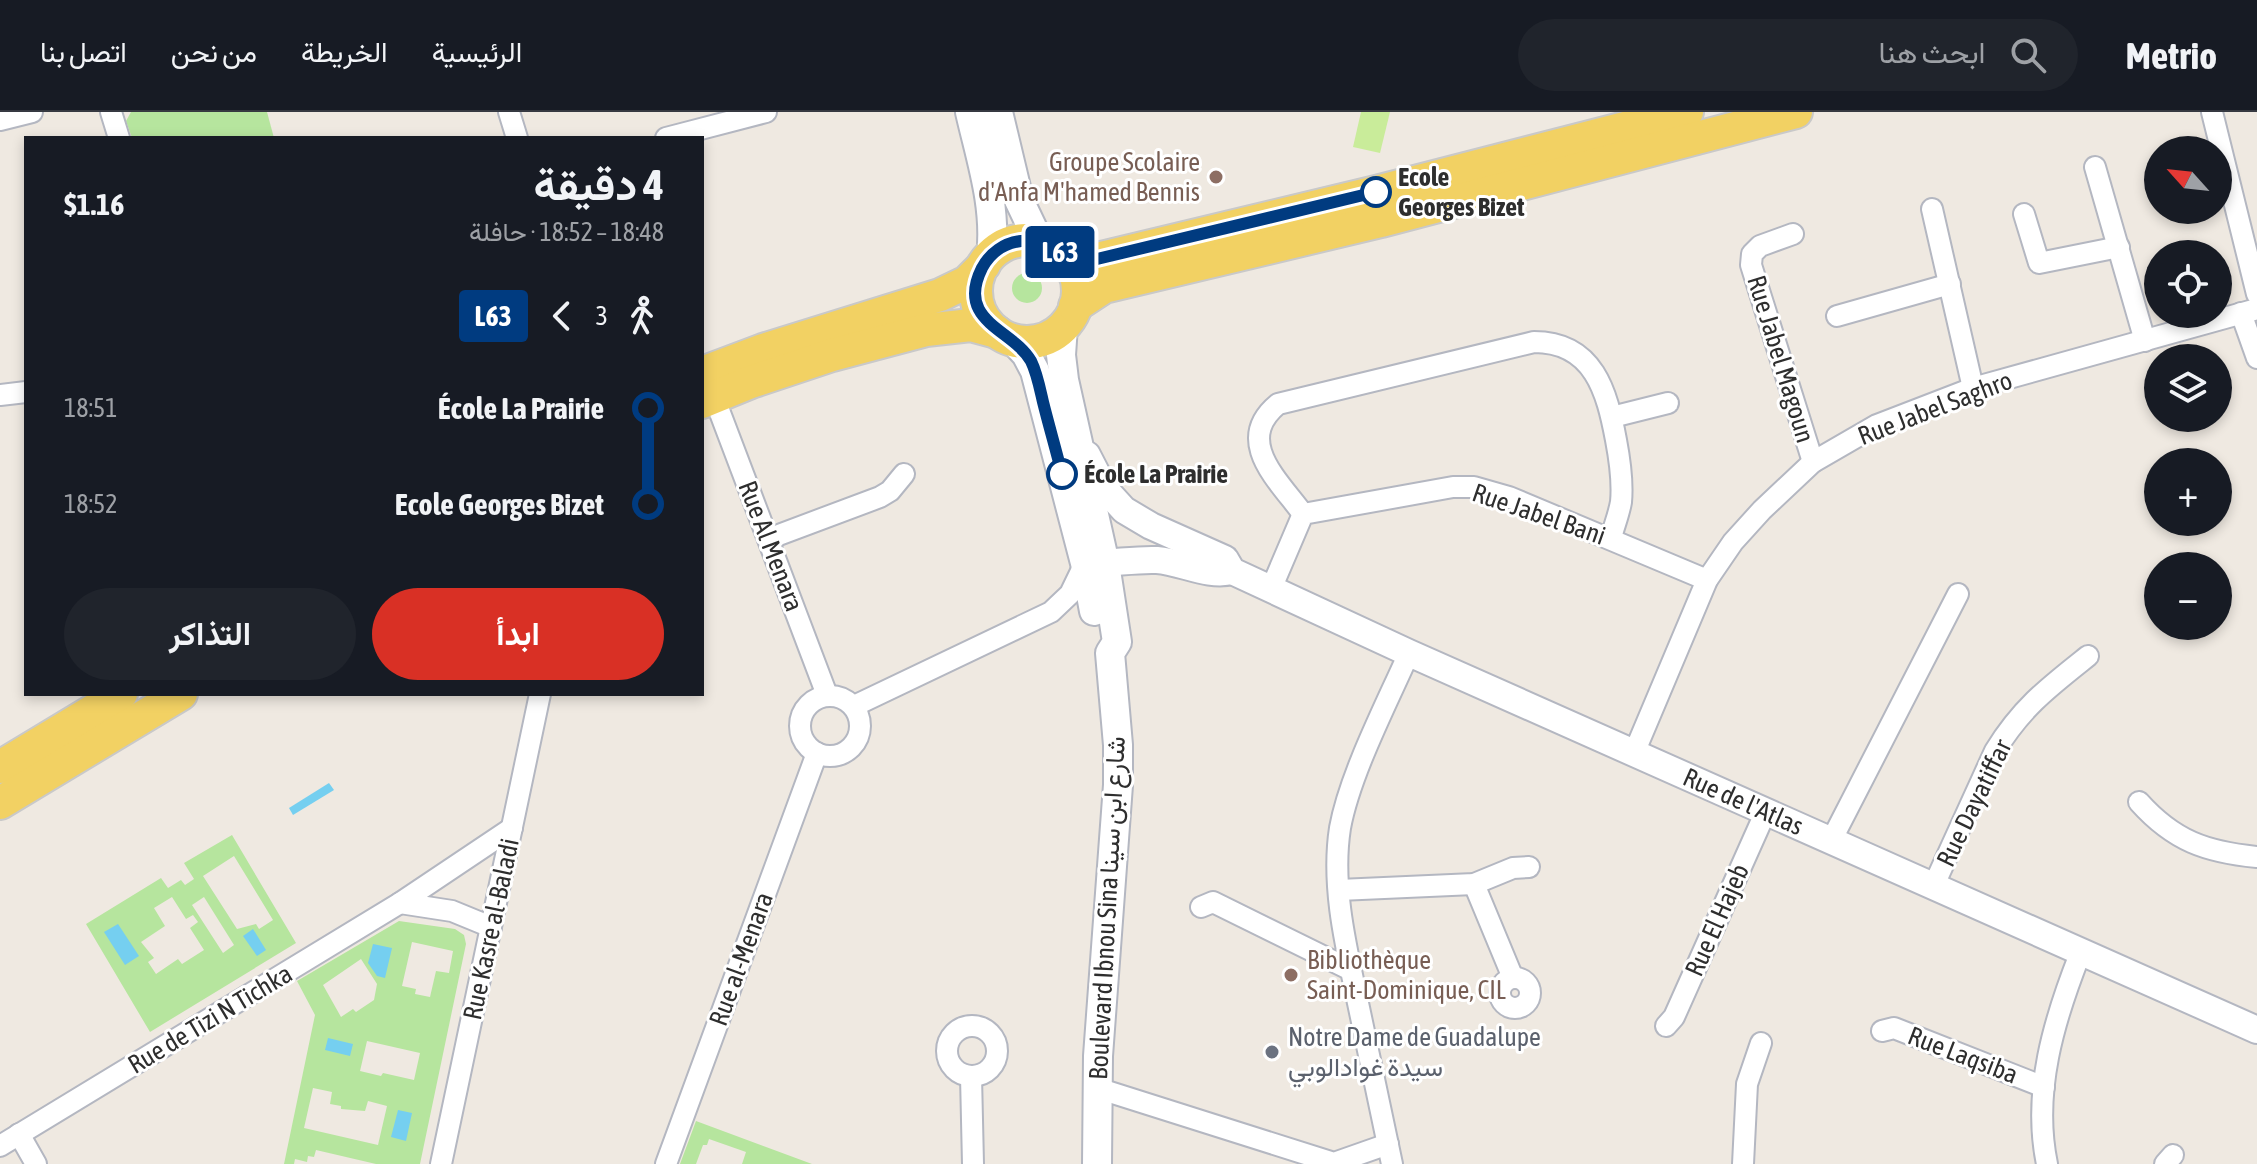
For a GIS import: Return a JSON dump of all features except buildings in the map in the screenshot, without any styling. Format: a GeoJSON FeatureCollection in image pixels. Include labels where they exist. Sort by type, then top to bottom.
{"type":"FeatureCollection","features":[{"type":"Feature","properties":{"kind":"main road"},"geometry":{"type":"LineString","coordinates":[[970,112],[991,199],[993,237],[977,284],[978,303],[985,320],[1004,336]]}},
{"type":"Feature","properties":{"kind":"main road"},"geometry":{"type":"LineString","coordinates":[[998,112],[1019,200],[1050,248],[1070,264],[1076,280],[1069,316]]}},
{"type":"Feature","properties":{"kind":"main road"},"geometry":{"type":"LineString","coordinates":[[706,390],[763,350],[940,295],[967,282],[987,261],[1012,243],[1097,259],[1687,112]]}},
{"type":"Feature","properties":{"kind":"main road"},"geometry":{"type":"LineString","coordinates":[[706,390],[926,330],[971,325],[1004,336],[1038,341],[1104,287],[1381,221],[1741,119],[1796,112]]}},
{"type":"Feature","properties":{"kind":"main road","name":"Boulevard Ibnou Sina شارع ابن سينا"},"geometry":{"type":"LineString","coordinates":[[1069,316],[1061,355],[1095,564],[1100,643],[1110,653],[1116,720],[1118,785],[1097,1088],[1097,1164]]}},
{"type":"Feature","properties":{"kind":"main road","name":"Boulevard Ibnou Sina شارع ابن سينا"},"geometry":{"type":"LineString","coordinates":[[1004,336],[1026,354],[1035,371],[1095,564]]}},
{"type":"Feature","properties":{"kind":"main road"},"geometry":{"type":"LineString","coordinates":[[0,767],[118,696]]}},
{"type":"Feature","properties":{"kind":"main road"},"geometry":{"type":"LineString","coordinates":[[0,803],[178,696]]}},
{"type":"Feature","properties":{"kind":"street"},"geometry":{"type":"LineString","coordinates":[[0,120],[32,112]]}},
{"type":"Feature","properties":{"kind":"street"},"geometry":{"type":"LineString","coordinates":[[111,112],[118,136]]}},
{"type":"Feature","properties":{"kind":"street"},"geometry":{"type":"LineString","coordinates":[[509,112],[516,136]]}},
{"type":"Feature","properties":{"kind":"street"},"geometry":{"type":"LineString","coordinates":[[674,136],[766,112]]}},
{"type":"Feature","properties":{"kind":"street"},"geometry":{"type":"LineString","coordinates":[[2212,112],[2257,294]]}},
{"type":"Feature","properties":{"kind":"street"},"geometry":{"type":"LineString","coordinates":[[2095,167],[2145,341]]}},
{"type":"Feature","properties":{"kind":"street"},"geometry":{"type":"LineString","coordinates":[[1932,209],[1973,388]]}},
{"type":"Feature","properties":{"kind":"street"},"geometry":{"type":"LineString","coordinates":[[2024,214],[2039,263],[2119,247]]}},
{"type":"Feature","properties":{"kind":"street","name":"Rue Jabel Magoun"},"geometry":{"type":"LineString","coordinates":[[1793,234],[1760,246],[1745,262],[1813,462]]}},
{"type":"Feature","properties":{"kind":"street"},"geometry":{"type":"LineString","coordinates":[[1837,316],[1950,284]]}},
{"type":"Feature","properties":{"kind":"street"},"geometry":{"type":"LineString","coordinates":[[2249,311],[2257,358]]}},
{"type":"Feature","properties":{"kind":"street","name":"Rue Jabel Saghro"},"geometry":{"type":"LineString","coordinates":[[1634,753],[1707,580],[1733,542],[1813,462],[1877,425],[1973,388],[2249,311]]}},
{"type":"Feature","properties":{"kind":"street"},"geometry":{"type":"LineString","coordinates":[[1271,589],[1303,514],[1265,464],[1258,447],[1263,423],[1278,404],[1534,342],[1544,342],[1570,351],[1590,366],[1604,388],[1622,469],[1621,503],[1611,538]]}},
{"type":"Feature","properties":{"kind":"street","name":"Rue Al Menara"},"geometry":{"type":"LineString","coordinates":[[706,390],[768,539],[827,695]]}},
{"type":"Feature","properties":{"kind":"street"},"geometry":{"type":"LineString","coordinates":[[0,395],[24,392]]}},
{"type":"Feature","properties":{"kind":"street"},"geometry":{"type":"LineString","coordinates":[[1612,417],[1668,403]]}},
{"type":"Feature","properties":{"kind":"street","name":"Rue de l'Atlas"},"geometry":{"type":"LineString","coordinates":[[1074,431],[1104,488],[1116,503],[1146,523],[1225,559],[1232,571],[2080,954],[2257,1030]]}},
{"type":"Feature","properties":{"kind":"street"},"geometry":{"type":"LineString","coordinates":[[768,539],[880,497],[890,491],[904,474]]}},
{"type":"Feature","properties":{"kind":"street","name":"Rue Jabel Bani"},"geometry":{"type":"LineString","coordinates":[[1303,514],[1453,487],[1474,487],[1509,497],[1707,580]]}},
{"type":"Feature","properties":{"kind":"street","name":"Rue de l'Atlas"},"geometry":{"type":"LineString","coordinates":[[1095,564],[1154,560],[1219,574],[1232,571]]}},
{"type":"Feature","properties":{"kind":"street"},"geometry":{"type":"LineString","coordinates":[[854,706],[1051,612],[1095,564]]}},
{"type":"Feature","properties":{"kind":"street"},"geometry":{"type":"LineString","coordinates":[[1831,841],[1958,594]]}},
{"type":"Feature","properties":{"kind":"street"},"geometry":{"type":"LineString","coordinates":[[1097,1088],[1334,1163],[1390,1154],[1351,970],[1339,890],[1338,850],[1346,804],[1409,653]]}},
{"type":"Feature","properties":{"kind":"street","name":"Rue Dayatiffar"},"geometry":{"type":"LineString","coordinates":[[1933,887],[1995,751],[2007,732],[2035,697],[2088,656]]}},
{"type":"Feature","properties":{"kind":"street"},"geometry":{"type":"LineString","coordinates":[[827,695],[837,696],[854,706],[861,728],[853,747],[835,756],[817,753],[806,745],[802,737],[801,719],[810,703],[827,695]]}},
{"type":"Feature","properties":{"kind":"street","name":"Rue Kasre al-Baladi"},"geometry":{"type":"LineString","coordinates":[[441,1164],[540,696]]}},
{"type":"Feature","properties":{"kind":"street","name":"Rue al-Menara"},"geometry":{"type":"LineString","coordinates":[[666,1164],[817,753]]}},
{"type":"Feature","properties":{"kind":"street"},"geometry":{"type":"LineString","coordinates":[[2139,802],[2157,822],[2179,837],[2209,850],[2257,857]]}},
{"type":"Feature","properties":{"kind":"street","name":"Rue El Hajeb"},"geometry":{"type":"LineString","coordinates":[[1666,1026],[1674,1017],[1696,945],[1766,811]]}},
{"type":"Feature","properties":{"kind":"street","name":"Rue de Tizi N Tichka"},"geometry":{"type":"LineString","coordinates":[[0,1146],[400,903],[512,828]]}},
{"type":"Feature","properties":{"kind":"street"},"geometry":{"type":"LineString","coordinates":[[1339,890],[1474,884],[1513,868],[1529,867]]}},
{"type":"Feature","properties":{"kind":"street"},"geometry":{"type":"LineString","coordinates":[[1474,884],[1513,978]]}},
{"type":"Feature","properties":{"kind":"street"},"geometry":{"type":"LineString","coordinates":[[1201,907],[1213,902],[1351,970]]}},
{"type":"Feature","properties":{"kind":"street"},"geometry":{"type":"LineString","coordinates":[[400,903],[452,911],[491,927]]}},
{"type":"Feature","properties":{"kind":"street"},"geometry":{"type":"LineString","coordinates":[[2047,1164],[2043,1134],[2044,1087],[2053,1029],[2080,954]]}},
{"type":"Feature","properties":{"kind":"street","name":"Rue Laqsiba"},"geometry":{"type":"LineString","coordinates":[[1882,1031],[1894,1028],[2044,1087]]}},
{"type":"Feature","properties":{"kind":"street"},"geometry":{"type":"LineString","coordinates":[[1743,1164],[1747,1084],[1761,1043]]}},
{"type":"Feature","properties":{"kind":"street"},"geometry":{"type":"LineString","coordinates":[[971,1076],[973,1164]]}},
{"type":"Feature","properties":{"kind":"street"},"geometry":{"type":"LineString","coordinates":[[19,1134],[36,1164]]}},
{"type":"Feature","properties":{"kind":"green space"},"geometry":{"type":"Polygon","coordinates":[[[131,112],[267,112],[273,136],[131,136],[126,121],[131,112]]]}},
{"type":"Feature","properties":{"kind":"green space"},"geometry":{"type":"Polygon","coordinates":[[[1361,112],[1390,112],[1380,153],[1353,147],[1361,112]]]}},
{"type":"Feature","properties":{"kind":"green space"},"geometry":{"type":"Polygon","coordinates":[[[1027,273],[1037,278],[1042,288],[1037,298],[1027,303],[1017,298],[1012,288],[1017,278],[1027,273]]]}},
{"type":"Feature","properties":{"kind":"green space"},"geometry":{"type":"Polygon","coordinates":[[[232,835],[296,943],[150,1032],[86,924],[161,878],[168,888],[181,880],[185,885],[194,879],[184,863],[232,835]],[[234,856],[203,876],[237,929],[256,924],[259,929],[273,920],[234,856]],[[172,897],[154,908],[165,926],[141,942],[154,958],[148,962],[156,974],[178,959],[182,964],[204,950],[190,928],[198,922],[193,915],[186,919],[172,897]],[[204,897],[192,905],[223,953],[234,945],[204,897]]]}},
{"type":"Feature","properties":{"kind":"green space"},"geometry":{"type":"Polygon","coordinates":[[[399,921],[455,929],[464,935],[466,944],[420,1164],[376,1164],[316,1150],[314,1157],[308,1156],[307,1162],[295,1159],[294,1164],[284,1164],[315,1015],[297,981],[399,921]],[[412,942],[402,986],[416,989],[415,994],[430,997],[436,971],[449,973],[453,951],[412,942]],[[361,959],[323,985],[341,1017],[353,1009],[356,1012],[374,1000],[377,984],[361,959]],[[367,1041],[360,1071],[414,1080],[420,1053],[367,1041]],[[313,1088],[304,1128],[378,1145],[387,1106],[368,1101],[365,1111],[341,1109],[341,1106],[330,1104],[332,1092],[313,1088]]]}},
{"type":"Feature","properties":{"kind":"green space"},"geometry":{"type":"Polygon","coordinates":[[[696,1121],[812,1164],[742,1164],[746,1152],[709,1139],[707,1145],[703,1145],[696,1164],[680,1164],[696,1121]]]}},
{"type":"Feature","properties":{"kind":"water"},"geometry":{"type":"Polygon","coordinates":[[[329,783],[334,790],[293,815],[289,808],[329,783]]]}},
{"type":"Feature","properties":{"kind":"water"},"geometry":{"type":"Polygon","coordinates":[[[118,924],[139,956],[125,965],[104,932],[118,924]]]}},
{"type":"Feature","properties":{"kind":"water"},"geometry":{"type":"Polygon","coordinates":[[[253,929],[266,950],[257,956],[243,936],[253,929]]]}},
{"type":"Feature","properties":{"kind":"water"},"geometry":{"type":"Polygon","coordinates":[[[373,944],[392,948],[385,978],[377,976],[368,963],[373,944]]]}},
{"type":"Feature","properties":{"kind":"water"},"geometry":{"type":"Polygon","coordinates":[[[328,1038],[353,1044],[350,1056],[325,1050],[328,1038]]]}},
{"type":"Feature","properties":{"kind":"water"},"geometry":{"type":"Polygon","coordinates":[[[398,1110],[412,1113],[406,1141],[391,1137],[398,1110]]]}},
{"type":"Feature","properties":{"kind":"bus line","name":"L63"},"geometry":{"type":"LineString","coordinates":[[1062,474],[1031,361],[1012,339],[1001,335],[985,320],[980,309],[978,277],[996,251],[1019,241],[1032,241],[1050,246],[1062,254],[1097,259],[1376,192]]}},
{"type":"Feature","properties":{"kind":"place","name":"Groupe Scolaire d'Anfa M'hamed Bennis"},"geometry":{"type":"Point","coordinates":[1216,177]}},
{"type":"Feature","properties":{"kind":"place","name":"Ecole Georges Bizet"},"geometry":{"type":"Point","coordinates":[1376,192]}},
{"type":"Feature","properties":{"kind":"place","name":"École La Prairie"},"geometry":{"type":"Point","coordinates":[1062,474]}},
{"type":"Feature","properties":{"kind":"place","name":"Bibliothèque Saint-Dominique, CIL"},"geometry":{"type":"Point","coordinates":[1291,975]}},
{"type":"Feature","properties":{"kind":"place","name":"Notre Dame de Guadalupe سيدة غوادالوبي"},"geometry":{"type":"Point","coordinates":[1272,1052]}}]}
